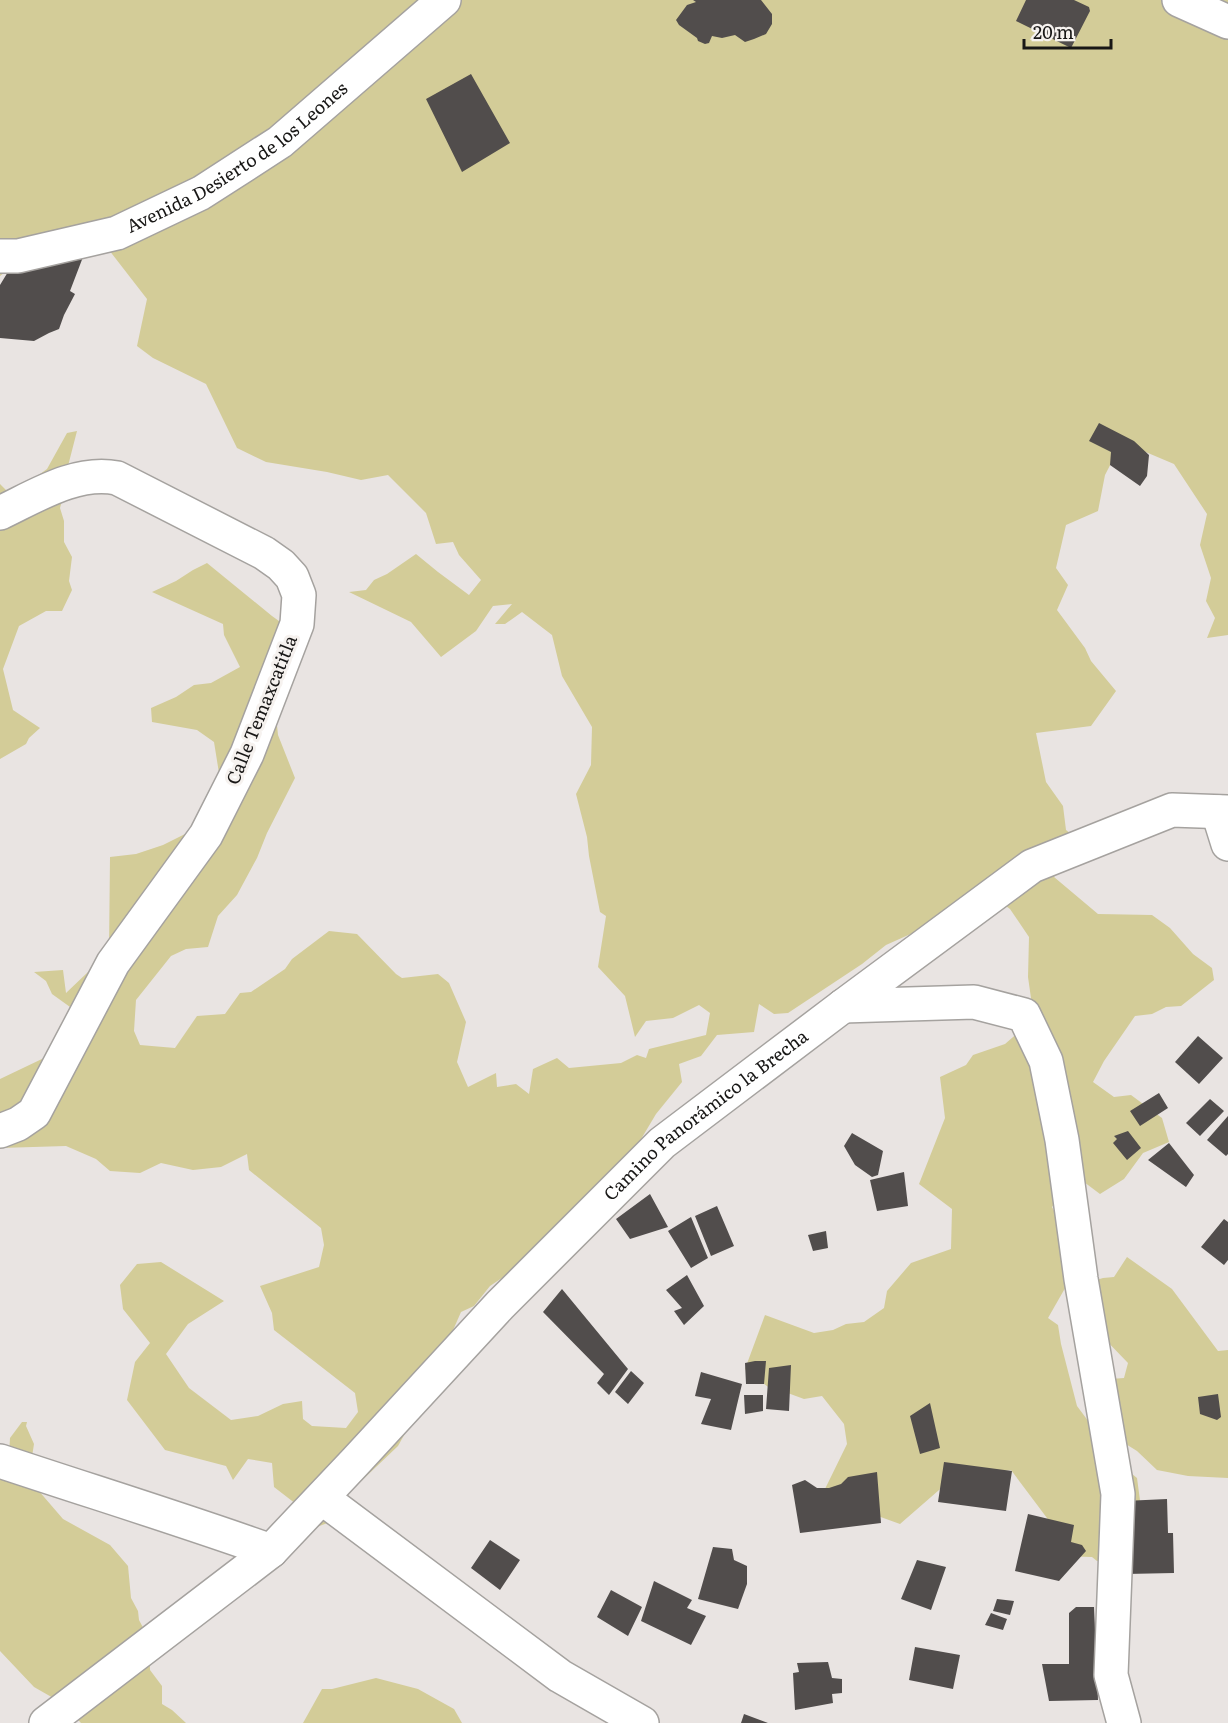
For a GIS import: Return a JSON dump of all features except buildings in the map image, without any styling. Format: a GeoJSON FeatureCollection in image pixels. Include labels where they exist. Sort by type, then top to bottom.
{"type":"FeatureCollection","features":[{"type":"Feature","properties":{"kind":"street"},"geometry":{"type":"LineString","coordinates":[[1179,0],[1228,22]]}},
{"type":"Feature","properties":{"kind":"street","name":"Avenida Desierto de los Leones"},"geometry":{"type":"LineString","coordinates":[[0,256],[18,256],[117,233],[201,192],[280,142],[432,4]]}},
{"type":"Feature","properties":{"kind":"street","name":"Calle Temaxcatitla"},"geometry":{"type":"LineString","coordinates":[[0,513],[68,482],[104,476],[117,478],[264,553],[281,565],[292,577],[299,595],[297,624],[251,744],[206,835],[113,963],[34,1113],[18,1124],[0,1131]]}},
{"type":"Feature","properties":{"kind":"street","name":"Camino Panorámico la Brecha"},"geometry":{"type":"LineString","coordinates":[[46,1723],[271,1551],[500,1305],[662,1143],[1032,866],[1172,810],[1223,812]]}},
{"type":"Feature","properties":{"kind":"street"},"geometry":{"type":"LineString","coordinates":[[1223,812],[1228,844]]}},
{"type":"Feature","properties":{"kind":"street"},"geometry":{"type":"LineString","coordinates":[[843,1006],[974,1002],[1024,1015],[1046,1061],[1062,1140],[1081,1279],[1118,1494],[1111,1675],[1124,1723]]}},
{"type":"Feature","properties":{"kind":"street"},"geometry":{"type":"LineString","coordinates":[[0,1461],[271,1551]]}},
{"type":"Feature","properties":{"kind":"street"},"geometry":{"type":"LineString","coordinates":[[322,1498],[560,1676],[642,1723]]}},
{"type":"Feature","properties":{"kind":"shaded area"},"geometry":{"type":"Polygon","coordinates":[[[0,0],[1228,0],[1228,635],[1207,638],[1215,618],[1206,601],[1211,578],[1200,545],[1207,514],[1174,464],[1122,442],[1105,475],[1098,511],[1066,525],[1056,568],[1068,585],[1057,610],[1085,648],[1091,661],[1116,691],[1091,726],[1036,733],[1046,782],[1063,806],[1066,830],[1076,838],[1070,858],[1054,877],[1098,914],[1152,915],[1170,928],[1193,954],[1212,968],[1214,980],[1181,1006],[1166,1007],[1152,1014],[1135,1016],[1104,1061],[1093,1082],[1114,1097],[1131,1095],[1162,1118],[1169,1142],[1143,1153],[1124,1179],[1100,1194],[1076,1176],[1052,1207],[1065,1232],[1072,1276],[1048,1318],[1058,1325],[1077,1406],[1121,1465],[1137,1478],[1141,1508],[1106,1560],[1097,1561],[1092,1557],[1059,1556],[1050,1522],[1011,1470],[954,1477],[900,1524],[864,1511],[825,1489],[847,1444],[844,1424],[822,1396],[804,1399],[785,1392],[781,1397],[745,1369],[765,1315],[814,1333],[833,1330],[846,1324],[864,1322],[884,1308],[887,1291],[911,1263],[951,1249],[952,1209],[919,1184],[945,1118],[940,1077],[966,1065],[973,1055],[1005,1044],[1034,1019],[1028,977],[1029,937],[1010,909],[985,891],[924,928],[886,945],[862,964],[788,1013],[774,1014],[759,1004],[754,1032],[717,1035],[701,1056],[679,1064],[682,1082],[656,1114],[625,1166],[594,1194],[576,1206],[539,1253],[490,1286],[474,1306],[461,1312],[418,1410],[398,1446],[333,1508],[330,1522],[301,1533],[296,1504],[274,1487],[272,1463],[248,1459],[233,1480],[226,1466],[165,1450],[127,1400],[135,1362],[150,1343],[123,1309],[120,1285],[137,1264],[161,1262],[224,1301],[188,1324],[166,1354],[189,1388],[231,1420],[258,1416],[283,1404],[302,1401],[303,1419],[312,1426],[346,1428],[358,1412],[355,1393],[274,1330],[272,1313],[260,1286],[319,1267],[324,1245],[321,1228],[249,1170],[247,1154],[221,1167],[193,1170],[161,1163],[140,1173],[110,1171],[96,1159],[66,1146],[0,1148],[0,1079],[44,1058],[77,1012],[52,994],[46,981],[34,972],[63,970],[66,993],[109,952],[110,857],[136,854],[163,845],[185,834],[193,833],[224,804],[214,742],[197,730],[152,722],[151,708],[176,697],[194,685],[211,683],[240,667],[224,635],[223,624],[152,592],[207,563],[297,634],[289,688],[276,716],[278,735],[295,778],[237,895],[218,916],[208,947],[186,949],[171,956],[136,1000],[134,1031],[140,1045],[175,1048],[197,1016],[225,1014],[240,993],[251,992],[285,969],[292,959],[329,931],[357,934],[402,978],[438,974],[449,983],[466,1022],[457,1062],[468,1087],[496,1073],[497,1087],[516,1084],[529,1094],[533,1069],[557,1058],[569,1068],[621,1063],[637,1055],[646,1058],[649,1049],[706,1035],[710,1013],[699,1005],[673,1018],[646,1021],[635,1037],[625,996],[598,967],[606,916],[600,912],[587,837],[576,794],[591,765],[592,727],[562,676],[552,635],[522,612],[505,624],[495,624],[512,604],[493,606],[476,631],[441,657],[411,622],[349,592],[366,590],[374,580],[416,554],[469,595],[481,580],[459,555],[453,542],[436,544],[426,513],[388,475],[361,480],[266,462],[237,448],[206,384],[153,358],[137,346],[147,299],[109,250],[31,252],[0,276],[0,0]]]}},
{"type":"Feature","properties":{"kind":"shaded area"},"geometry":{"type":"Polygon","coordinates":[[[77,431],[60,508],[64,521],[64,542],[72,557],[69,581],[72,590],[62,611],[46,611],[19,626],[3,669],[13,710],[40,728],[26,744],[0,759],[0,484],[11,495],[47,469],[67,433],[77,431]]]}},
{"type":"Feature","properties":{"kind":"shaded area"},"geometry":{"type":"Polygon","coordinates":[[[1127,1257],[1172,1289],[1218,1351],[1228,1350],[1228,1478],[1188,1476],[1157,1470],[1137,1451],[1113,1436],[1097,1380],[1124,1378],[1128,1363],[1100,1334],[1093,1281],[1114,1277],[1127,1257]]]}},
{"type":"Feature","properties":{"kind":"shaded area"},"geometry":{"type":"Polygon","coordinates":[[[22,1422],[27,1422],[26,1426],[34,1444],[31,1463],[32,1483],[63,1519],[110,1545],[128,1566],[131,1598],[149,1639],[150,1670],[162,1686],[162,1704],[186,1723],[81,1723],[62,1703],[34,1687],[0,1651],[0,1475],[8,1472],[10,1438],[22,1422]]]}},
{"type":"Feature","properties":{"kind":"shaded area"},"geometry":{"type":"Polygon","coordinates":[[[376,1678],[418,1689],[454,1709],[462,1723],[303,1723],[322,1689],[332,1689],[376,1678]]]}}]}
